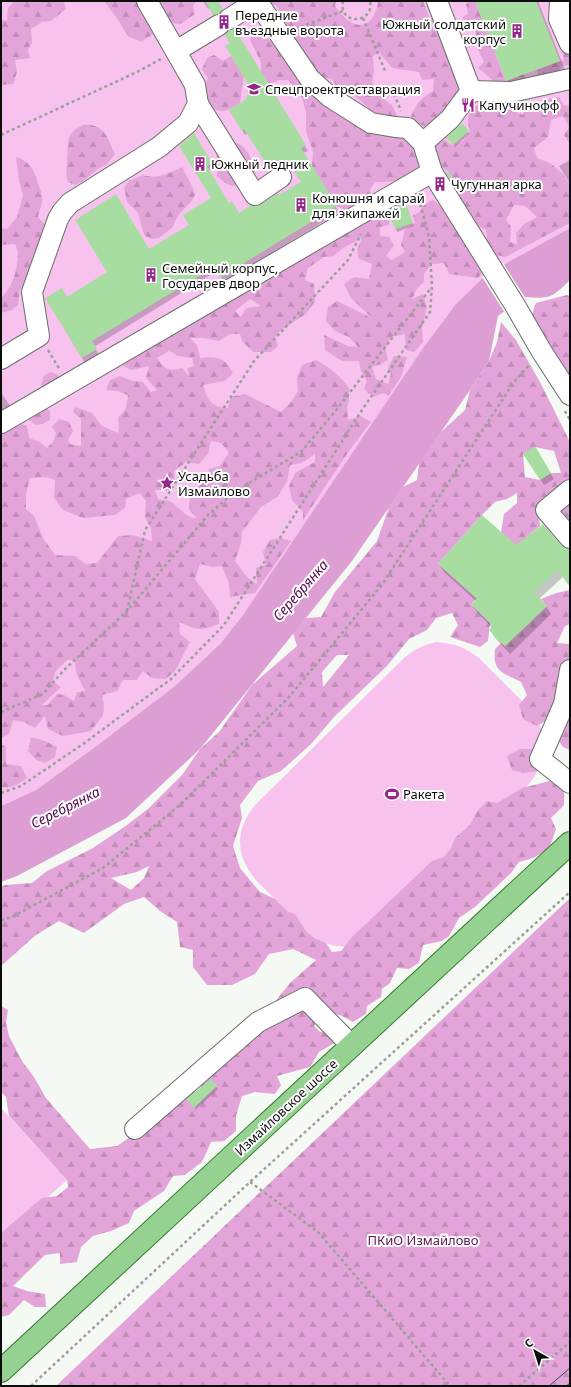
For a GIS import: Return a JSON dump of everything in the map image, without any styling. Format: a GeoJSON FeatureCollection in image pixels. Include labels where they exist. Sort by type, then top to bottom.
{"type":"FeatureCollection","features":[{"type":"Feature","properties":{"kind":"main road","name":"Измайловское шоссе"},"geometry":{"type":"LineString","coordinates":[[1,1371],[570,843]]}},
{"type":"Feature","properties":{"kind":"lane"},"geometry":{"type":"LineString","coordinates":[[147,1],[195,85],[198,104],[255,195],[281,177]]}},
{"type":"Feature","properties":{"kind":"lane"},"geometry":{"type":"LineString","coordinates":[[176,51],[257,1],[310,79],[330,97],[371,123],[408,128],[423,143],[432,172],[570,395]]}},
{"type":"Feature","properties":{"kind":"lane"},"geometry":{"type":"LineString","coordinates":[[437,1],[472,91]]}},
{"type":"Feature","properties":{"kind":"lane"},"geometry":{"type":"LineString","coordinates":[[560,1],[559,18],[570,44]]}},
{"type":"Feature","properties":{"kind":"lane"},"geometry":{"type":"LineString","coordinates":[[472,91],[511,92],[569,80]]}},
{"type":"Feature","properties":{"kind":"lane"},"geometry":{"type":"LineString","coordinates":[[423,143],[450,120],[472,91]]}},
{"type":"Feature","properties":{"kind":"lane"},"geometry":{"type":"LineString","coordinates":[[1,359],[39,336],[32,292],[58,219],[62,212],[70,203],[159,147],[188,123],[198,104]]}},
{"type":"Feature","properties":{"kind":"lane"},"geometry":{"type":"LineString","coordinates":[[1,423],[432,172]]}},
{"type":"Feature","properties":{"kind":"lane"},"geometry":{"type":"LineString","coordinates":[[570,490],[546,510],[570,538]]}},
{"type":"Feature","properties":{"kind":"lane"},"geometry":{"type":"LineString","coordinates":[[570,670],[564,704],[540,759],[570,783]]}},
{"type":"Feature","properties":{"kind":"lane"},"geometry":{"type":"LineString","coordinates":[[135,1129],[258,1022],[305,998],[352,1046]]}},
{"type":"Feature","properties":{"kind":"path"},"geometry":{"type":"LineString","coordinates":[[343,1],[343,11],[349,18],[354,19],[363,18],[369,12],[370,1]]}},
{"type":"Feature","properties":{"kind":"path"},"geometry":{"type":"LineString","coordinates":[[281,35],[343,11]]}},
{"type":"Feature","properties":{"kind":"path"},"geometry":{"type":"LineString","coordinates":[[363,18],[386,73]]}},
{"type":"Feature","properties":{"kind":"path"},"geometry":{"type":"LineString","coordinates":[[1,135],[137,72],[176,51]]}},
{"type":"Feature","properties":{"kind":"path"},"geometry":{"type":"LineString","coordinates":[[1,793],[20,786],[33,778],[83,744],[171,679],[224,625],[362,410],[430,312],[432,287],[429,237],[415,183]]}},
{"type":"Feature","properties":{"kind":"path"},"geometry":{"type":"LineString","coordinates":[[127,611],[145,530],[254,361],[348,260],[362,232]]}},
{"type":"Feature","properties":{"kind":"path"},"geometry":{"type":"LineString","coordinates":[[1,712],[43,694],[64,670],[127,611],[208,515],[234,492],[301,452],[337,409],[432,287]]}},
{"type":"Feature","properties":{"kind":"path"},"geometry":{"type":"LineString","coordinates":[[39,336],[69,384]]}},
{"type":"Feature","properties":{"kind":"path"},"geometry":{"type":"LineString","coordinates":[[1,920],[12,917],[103,868],[180,805],[289,697],[381,586],[514,382],[535,360]]}},
{"type":"Feature","properties":{"kind":"path"},"geometry":{"type":"LineString","coordinates":[[31,1386],[250,1182],[570,892]]}},
{"type":"Feature","properties":{"kind":"path"},"geometry":{"type":"LineString","coordinates":[[250,1182],[318,1232],[450,1386]]}},
{"type":"Feature","properties":{"kind":"path"},"geometry":{"type":"LineString","coordinates":[[519,1386],[570,1342]]}},
{"type":"Feature","properties":{"kind":"shaded area","name":"Усадьба Измайлово"},"geometry":{"type":"Polygon","coordinates":[[[1,1],[570,1],[570,228],[505,264],[527,300],[505,313],[483,278],[243,615],[221,643],[176,685],[99,744],[36,790],[1,806],[1,1]]]}},
{"type":"Feature","properties":{"kind":"shaded area","name":"Ракета"},"geometry":{"type":"Polygon","coordinates":[[[436,642],[459,646],[474,654],[530,709],[541,728],[543,737],[543,756],[540,765],[536,775],[529,784],[380,931],[349,946],[343,947],[331,945],[315,938],[306,931],[248,870],[241,851],[240,842],[244,824],[248,814],[255,805],[405,657],[427,644],[436,642]]]}},
{"type":"Feature","properties":{"kind":"shaded area"},"geometry":{"type":"Polygon","coordinates":[[[1,1108],[67,1180],[1,1240],[1,1108]]]}},
{"type":"Feature","properties":{"kind":"green space"},"geometry":{"type":"Polygon","coordinates":[[[14,1],[38,1],[39,3],[40,1],[64,2],[66,9],[51,21],[42,22],[31,29],[32,42],[28,50],[30,58],[15,60],[17,72],[13,84],[1,85],[1,21],[7,20],[8,8],[14,1]]]}},
{"type":"Feature","properties":{"kind":"green space"},"geometry":{"type":"Polygon","coordinates":[[[104,1],[139,1],[152,22],[153,34],[141,42],[128,36],[104,1]]]}},
{"type":"Feature","properties":{"kind":"green space"},"geometry":{"type":"Polygon","coordinates":[[[154,1],[197,1],[193,6],[195,14],[180,24],[171,23],[154,1]]]}},
{"type":"Feature","properties":{"kind":"green space"},"geometry":{"type":"Polygon","coordinates":[[[266,1],[336,1],[335,6],[345,18],[355,24],[360,25],[369,22],[375,14],[378,3],[376,1],[423,1],[430,19],[442,27],[452,58],[449,67],[462,77],[458,92],[437,121],[424,126],[414,122],[411,116],[420,101],[433,91],[434,79],[422,80],[419,72],[392,68],[379,52],[373,56],[374,71],[372,82],[378,95],[392,105],[400,122],[379,119],[360,100],[350,93],[338,89],[332,79],[316,77],[309,87],[350,112],[364,127],[377,133],[390,130],[407,134],[420,160],[418,175],[396,181],[375,182],[370,190],[375,207],[385,209],[389,217],[389,225],[380,227],[380,236],[389,237],[394,245],[386,256],[392,260],[405,252],[401,245],[405,230],[415,223],[413,215],[418,213],[425,204],[433,200],[459,223],[466,233],[476,255],[486,268],[478,278],[449,274],[444,263],[432,264],[424,274],[424,281],[417,289],[412,299],[423,294],[427,307],[422,327],[423,342],[414,352],[406,350],[405,334],[391,337],[386,348],[388,360],[372,367],[376,379],[388,384],[391,374],[388,368],[394,356],[407,357],[401,377],[388,396],[384,393],[373,397],[364,389],[367,381],[361,371],[359,361],[342,361],[325,350],[324,335],[348,346],[358,347],[349,337],[335,331],[326,321],[328,307],[337,301],[372,318],[351,298],[344,284],[354,277],[369,279],[372,264],[359,259],[357,250],[362,238],[343,248],[334,256],[324,257],[308,268],[305,280],[314,284],[315,301],[306,314],[281,330],[275,337],[278,346],[271,352],[253,352],[242,341],[240,334],[230,334],[219,341],[204,338],[190,338],[197,345],[200,358],[211,357],[220,359],[227,364],[233,373],[225,381],[203,385],[209,399],[214,405],[228,408],[231,397],[245,394],[281,412],[291,402],[298,391],[297,378],[302,365],[316,360],[334,372],[349,388],[349,401],[347,406],[348,420],[361,416],[371,422],[349,451],[303,520],[303,512],[292,500],[289,486],[295,473],[315,462],[315,454],[302,463],[290,465],[287,482],[277,497],[261,507],[242,532],[241,543],[235,561],[247,577],[257,584],[256,568],[266,565],[263,552],[270,540],[281,538],[291,541],[255,593],[230,597],[229,584],[222,566],[212,567],[200,564],[195,579],[219,612],[219,624],[199,629],[179,622],[180,634],[190,642],[175,671],[166,679],[152,678],[143,671],[137,680],[123,680],[117,691],[102,695],[104,711],[91,731],[63,736],[48,729],[45,716],[35,728],[24,722],[13,720],[9,734],[1,738],[1,424],[8,421],[21,423],[27,427],[29,438],[40,442],[47,448],[53,442],[56,433],[52,427],[59,419],[69,422],[73,431],[68,440],[70,444],[81,446],[81,419],[73,412],[75,407],[92,413],[102,426],[118,433],[118,418],[126,408],[128,395],[117,391],[106,390],[110,380],[120,376],[133,381],[143,382],[151,392],[157,390],[146,378],[149,366],[131,370],[122,365],[126,358],[158,336],[179,330],[181,320],[196,315],[200,304],[217,305],[226,292],[236,284],[242,281],[264,279],[267,268],[273,258],[306,238],[335,225],[343,209],[337,206],[312,166],[313,151],[306,132],[306,112],[301,95],[288,80],[279,80],[269,85],[261,71],[261,62],[250,40],[253,31],[262,31],[276,48],[288,58],[297,50],[288,37],[286,22],[277,6],[266,1]],[[250,299],[235,311],[241,317],[246,308],[261,306],[250,299]],[[169,351],[157,358],[167,369],[174,370],[182,368],[189,376],[187,368],[194,366],[192,358],[178,356],[169,351]],[[211,441],[208,454],[199,464],[186,462],[174,471],[175,479],[169,490],[155,490],[158,499],[170,501],[186,515],[197,518],[189,510],[191,496],[199,486],[207,480],[209,469],[220,466],[229,452],[221,443],[211,441]],[[46,477],[30,478],[26,494],[26,509],[34,516],[43,538],[55,555],[75,556],[86,564],[97,563],[118,536],[133,535],[152,541],[151,528],[145,517],[146,501],[140,493],[126,499],[125,508],[115,515],[83,518],[63,510],[54,498],[55,480],[46,477]],[[67,660],[55,672],[53,682],[61,687],[42,705],[48,705],[57,694],[64,695],[74,701],[77,692],[85,691],[76,673],[75,660],[67,660]]]}},
{"type":"Feature","properties":{"kind":"green space"},"geometry":{"type":"Polygon","coordinates":[[[471,1],[475,1],[506,81],[524,74],[525,80],[518,85],[496,83],[478,68],[484,62],[475,43],[476,29],[473,25],[467,28],[462,24],[463,17],[468,14],[466,4],[471,1]]]}},
{"type":"Feature","properties":{"kind":"green space"},"geometry":{"type":"Polygon","coordinates":[[[570,36],[570,65],[561,66],[558,75],[539,77],[537,70],[564,60],[562,49],[570,36]]]}},
{"type":"Feature","properties":{"kind":"green space"},"geometry":{"type":"Polygon","coordinates":[[[214,55],[223,61],[231,56],[244,76],[240,103],[230,109],[222,111],[205,104],[203,92],[208,78],[202,69],[207,58],[214,55]]]}},
{"type":"Feature","properties":{"kind":"green space"},"geometry":{"type":"Polygon","coordinates":[[[559,97],[564,105],[570,106],[570,144],[564,135],[569,127],[563,116],[551,120],[548,137],[534,148],[537,158],[550,163],[562,173],[570,185],[570,223],[505,257],[486,252],[486,230],[471,223],[457,206],[458,189],[449,172],[439,165],[433,153],[435,142],[445,140],[453,146],[463,141],[470,131],[468,124],[469,114],[474,107],[478,105],[490,101],[523,115],[526,104],[536,106],[545,100],[559,97]],[[514,205],[506,220],[511,227],[510,242],[517,244],[516,233],[524,224],[537,217],[525,206],[514,205]]]}},
{"type":"Feature","properties":{"kind":"green space"},"geometry":{"type":"Polygon","coordinates":[[[83,125],[96,126],[101,129],[107,137],[115,154],[106,165],[99,168],[82,182],[75,185],[68,182],[66,171],[68,144],[70,136],[73,132],[83,125]]]}},
{"type":"Feature","properties":{"kind":"green space"},"geometry":{"type":"Polygon","coordinates":[[[229,143],[238,143],[245,149],[255,170],[255,173],[244,182],[236,186],[228,184],[217,176],[216,152],[229,143]]]}},
{"type":"Feature","properties":{"kind":"green space"},"geometry":{"type":"Polygon","coordinates":[[[16,157],[29,165],[36,176],[42,198],[38,217],[48,228],[36,275],[20,290],[18,305],[12,310],[1,313],[1,297],[9,289],[12,283],[18,258],[18,252],[15,244],[1,245],[1,228],[7,229],[17,217],[23,195],[19,181],[16,157]]]}},
{"type":"Feature","properties":{"kind":"green space"},"geometry":{"type":"Polygon","coordinates":[[[182,167],[195,195],[191,202],[179,214],[172,228],[159,238],[151,239],[144,235],[138,213],[127,202],[124,187],[129,181],[143,175],[153,177],[158,176],[182,167]]]}},
{"type":"Feature","properties":{"kind":"green space"},"geometry":{"type":"Polygon","coordinates":[[[567,295],[570,296],[570,378],[530,320],[536,303],[567,295]]]}},
{"type":"Feature","properties":{"kind":"green space"},"geometry":{"type":"Polygon","coordinates":[[[501,322],[516,340],[540,382],[570,442],[570,526],[539,515],[540,526],[530,534],[536,542],[471,604],[490,623],[488,641],[480,647],[450,637],[458,625],[452,613],[436,618],[427,630],[409,639],[387,666],[335,716],[311,744],[281,771],[258,781],[240,805],[242,818],[233,846],[240,868],[260,892],[275,899],[287,911],[295,914],[306,931],[315,938],[326,943],[332,952],[341,951],[352,937],[432,861],[444,857],[451,848],[455,838],[470,825],[478,810],[487,801],[497,803],[522,788],[550,781],[564,791],[564,805],[551,818],[556,829],[549,849],[533,858],[519,862],[511,873],[475,907],[459,918],[449,936],[442,941],[423,945],[419,963],[409,969],[397,968],[390,983],[382,989],[381,997],[367,1006],[366,1014],[353,1022],[342,1016],[327,1011],[314,1026],[320,1032],[333,1030],[338,1041],[319,1052],[310,1067],[277,1076],[281,1085],[275,1094],[255,1092],[242,1096],[236,1116],[236,1131],[224,1141],[211,1142],[202,1162],[185,1175],[173,1176],[164,1191],[134,1211],[129,1223],[111,1231],[93,1236],[81,1247],[77,1262],[60,1264],[60,1253],[45,1255],[13,1286],[27,1291],[45,1294],[46,1307],[35,1307],[24,1300],[9,1315],[1,1317],[1,1233],[42,1198],[57,1196],[68,1187],[67,1180],[9,1116],[6,1097],[1,1092],[1,1006],[8,1010],[6,1023],[9,1036],[22,1061],[34,1077],[46,1098],[90,1149],[117,1146],[137,1132],[181,1094],[199,1092],[208,1069],[269,1009],[290,983],[316,960],[293,949],[269,954],[255,974],[232,985],[207,985],[193,967],[193,950],[180,947],[177,922],[160,911],[144,897],[124,904],[84,933],[59,921],[36,935],[1,966],[1,887],[5,885],[32,883],[47,871],[93,848],[149,808],[182,775],[200,749],[219,732],[252,685],[297,646],[293,633],[306,618],[321,617],[335,592],[377,541],[389,507],[403,487],[417,480],[419,463],[441,432],[465,410],[470,390],[489,361],[497,342],[501,322]],[[535,447],[523,454],[525,477],[540,480],[551,473],[561,473],[554,451],[535,447]],[[517,493],[507,499],[495,502],[438,564],[512,542],[501,532],[504,514],[517,503],[517,493]],[[337,655],[322,672],[323,687],[349,655],[337,655]],[[149,866],[137,872],[111,878],[131,890],[144,878],[149,866]]]}},
{"type":"Feature","properties":{"kind":"green space"},"geometry":{"type":"Polygon","coordinates":[[[51,372],[57,374],[61,384],[53,390],[42,387],[41,384],[44,375],[51,372]]]}},
{"type":"Feature","properties":{"kind":"green space"},"geometry":{"type":"Polygon","coordinates":[[[44,405],[50,411],[50,420],[43,424],[36,425],[29,420],[30,413],[44,405]]]}},
{"type":"Feature","properties":{"kind":"green space"},"geometry":{"type":"Polygon","coordinates":[[[570,590],[570,624],[565,626],[557,643],[570,644],[570,667],[561,669],[556,687],[560,700],[553,716],[537,726],[523,719],[519,705],[527,695],[521,682],[504,674],[497,667],[495,663],[495,649],[501,643],[505,646],[547,606],[541,599],[556,593],[570,590]]]}},
{"type":"Feature","properties":{"kind":"green space"},"geometry":{"type":"Polygon","coordinates":[[[570,705],[570,750],[563,747],[556,737],[570,705]]]}},
{"type":"Feature","properties":{"kind":"green space"},"geometry":{"type":"Polygon","coordinates":[[[31,737],[45,741],[57,747],[55,757],[45,763],[36,760],[28,751],[31,737]]]}},
{"type":"Feature","properties":{"kind":"green space"},"geometry":{"type":"Polygon","coordinates":[[[1,744],[6,747],[6,764],[21,766],[27,778],[12,787],[1,787],[1,744]]]}},
{"type":"Feature","properties":{"kind":"green space"},"geometry":{"type":"Polygon","coordinates":[[[520,749],[536,749],[544,770],[524,773],[512,770],[507,756],[520,749]]]}},
{"type":"Feature","properties":{"kind":"green space","name":"ПКиО Измайлово"},"geometry":{"type":"Polygon","coordinates":[[[570,898],[570,1386],[56,1386],[570,898]]]}},
{"type":"Feature","properties":{"kind":"water","name":"Серебрянка"},"geometry":{"type":"Polygon","coordinates":[[[570,228],[570,280],[559,291],[550,296],[540,298],[524,297],[498,316],[489,361],[470,390],[352,561],[200,749],[126,818],[17,876],[1,882],[1,806],[36,790],[99,744],[176,685],[221,643],[243,615],[421,351],[456,304],[483,278],[510,261],[570,228]]]}},
{"type":"Feature","properties":{"kind":"pier"},"geometry":{"type":"Polygon","coordinates":[[[503,263],[526,299],[505,313],[482,277],[503,263]]]}},
{"type":"Feature","properties":{"kind":"building"},"geometry":{"type":"Polygon","coordinates":[[[205,1],[218,1],[223,9],[219,14],[213,15],[205,1]]]}},
{"type":"Feature","properties":{"kind":"building","name":"Южный солдатский корпус"},"geometry":{"type":"Polygon","coordinates":[[[475,1],[536,1],[560,61],[506,80],[475,1]]]}},
{"type":"Feature","properties":{"kind":"building"},"geometry":{"type":"Polygon","coordinates":[[[235,29],[306,145],[301,148],[337,206],[220,278],[214,267],[92,341],[97,349],[82,358],[45,298],[62,288],[67,297],[107,272],[75,220],[116,194],[149,249],[189,225],[183,215],[211,198],[179,146],[194,133],[212,163],[207,166],[229,203],[232,201],[239,213],[251,205],[256,206],[262,204],[278,193],[279,195],[301,182],[288,162],[284,165],[281,161],[269,168],[244,129],[242,131],[229,110],[245,100],[249,92],[248,84],[225,46],[230,43],[225,35],[229,30],[235,29]]]}},
{"type":"Feature","properties":{"kind":"building"},"geometry":{"type":"Polygon","coordinates":[[[462,123],[469,131],[453,145],[446,138],[462,123]]]}},
{"type":"Feature","properties":{"kind":"building"},"geometry":{"type":"Polygon","coordinates":[[[449,172],[455,182],[453,183],[446,173],[449,172]]]}},
{"type":"Feature","properties":{"kind":"building"},"geometry":{"type":"Polygon","coordinates":[[[405,201],[413,223],[395,229],[388,211],[405,201]]]}},
{"type":"Feature","properties":{"kind":"building"},"geometry":{"type":"Polygon","coordinates":[[[535,446],[551,473],[540,480],[523,454],[535,446]]]}},
{"type":"Feature","properties":{"kind":"building"},"geometry":{"type":"Polygon","coordinates":[[[482,515],[516,545],[543,524],[562,546],[566,549],[570,549],[570,586],[557,570],[534,592],[547,606],[505,646],[489,630],[493,626],[471,604],[477,599],[438,564],[482,515]]]}},
{"type":"Feature","properties":{"kind":"building"},"geometry":{"type":"Polygon","coordinates":[[[211,1079],[217,1086],[194,1108],[186,1099],[211,1079]]]}},
{"type":"Feature","properties":{"kind":"tram line"},"geometry":{"type":"LineString","coordinates":[[549,1386],[570,1368]]}},
{"type":"Feature","properties":{"kind":"tram line"},"geometry":{"type":"LineString","coordinates":[[566,1386],[570,1383]]}},
{"type":"Feature","properties":{"kind":"place","name":"Передние въездные ворота"},"geometry":{"type":"Point","coordinates":[224,22]}},
{"type":"Feature","properties":{"kind":"place","name":"Южный солдатский корпус"},"geometry":{"type":"Point","coordinates":[517,31]}},
{"type":"Feature","properties":{"kind":"place","name":"Спецпроектреставрация"},"geometry":{"type":"Point","coordinates":[254,89]}},
{"type":"Feature","properties":{"kind":"place","name":"Капучинофф"},"geometry":{"type":"Point","coordinates":[468,105]}},
{"type":"Feature","properties":{"kind":"place","name":"Южный ледник"},"geometry":{"type":"Point","coordinates":[200,164]}},
{"type":"Feature","properties":{"kind":"place","name":"Чугунная арка"},"geometry":{"type":"Point","coordinates":[440,184]}},
{"type":"Feature","properties":{"kind":"place","name":"Конюшня и сарай для экипажей"},"geometry":{"type":"Point","coordinates":[301,205]}},
{"type":"Feature","properties":{"kind":"place","name":"Семейный корпус, Государев двор"},"geometry":{"type":"Point","coordinates":[151,275]}},
{"type":"Feature","properties":{"kind":"place","name":"Усадьба Измайлово"},"geometry":{"type":"Point","coordinates":[167,483]}},
{"type":"Feature","properties":{"kind":"place","name":"Ракета"},"geometry":{"type":"Point","coordinates":[392,794]}}]}
